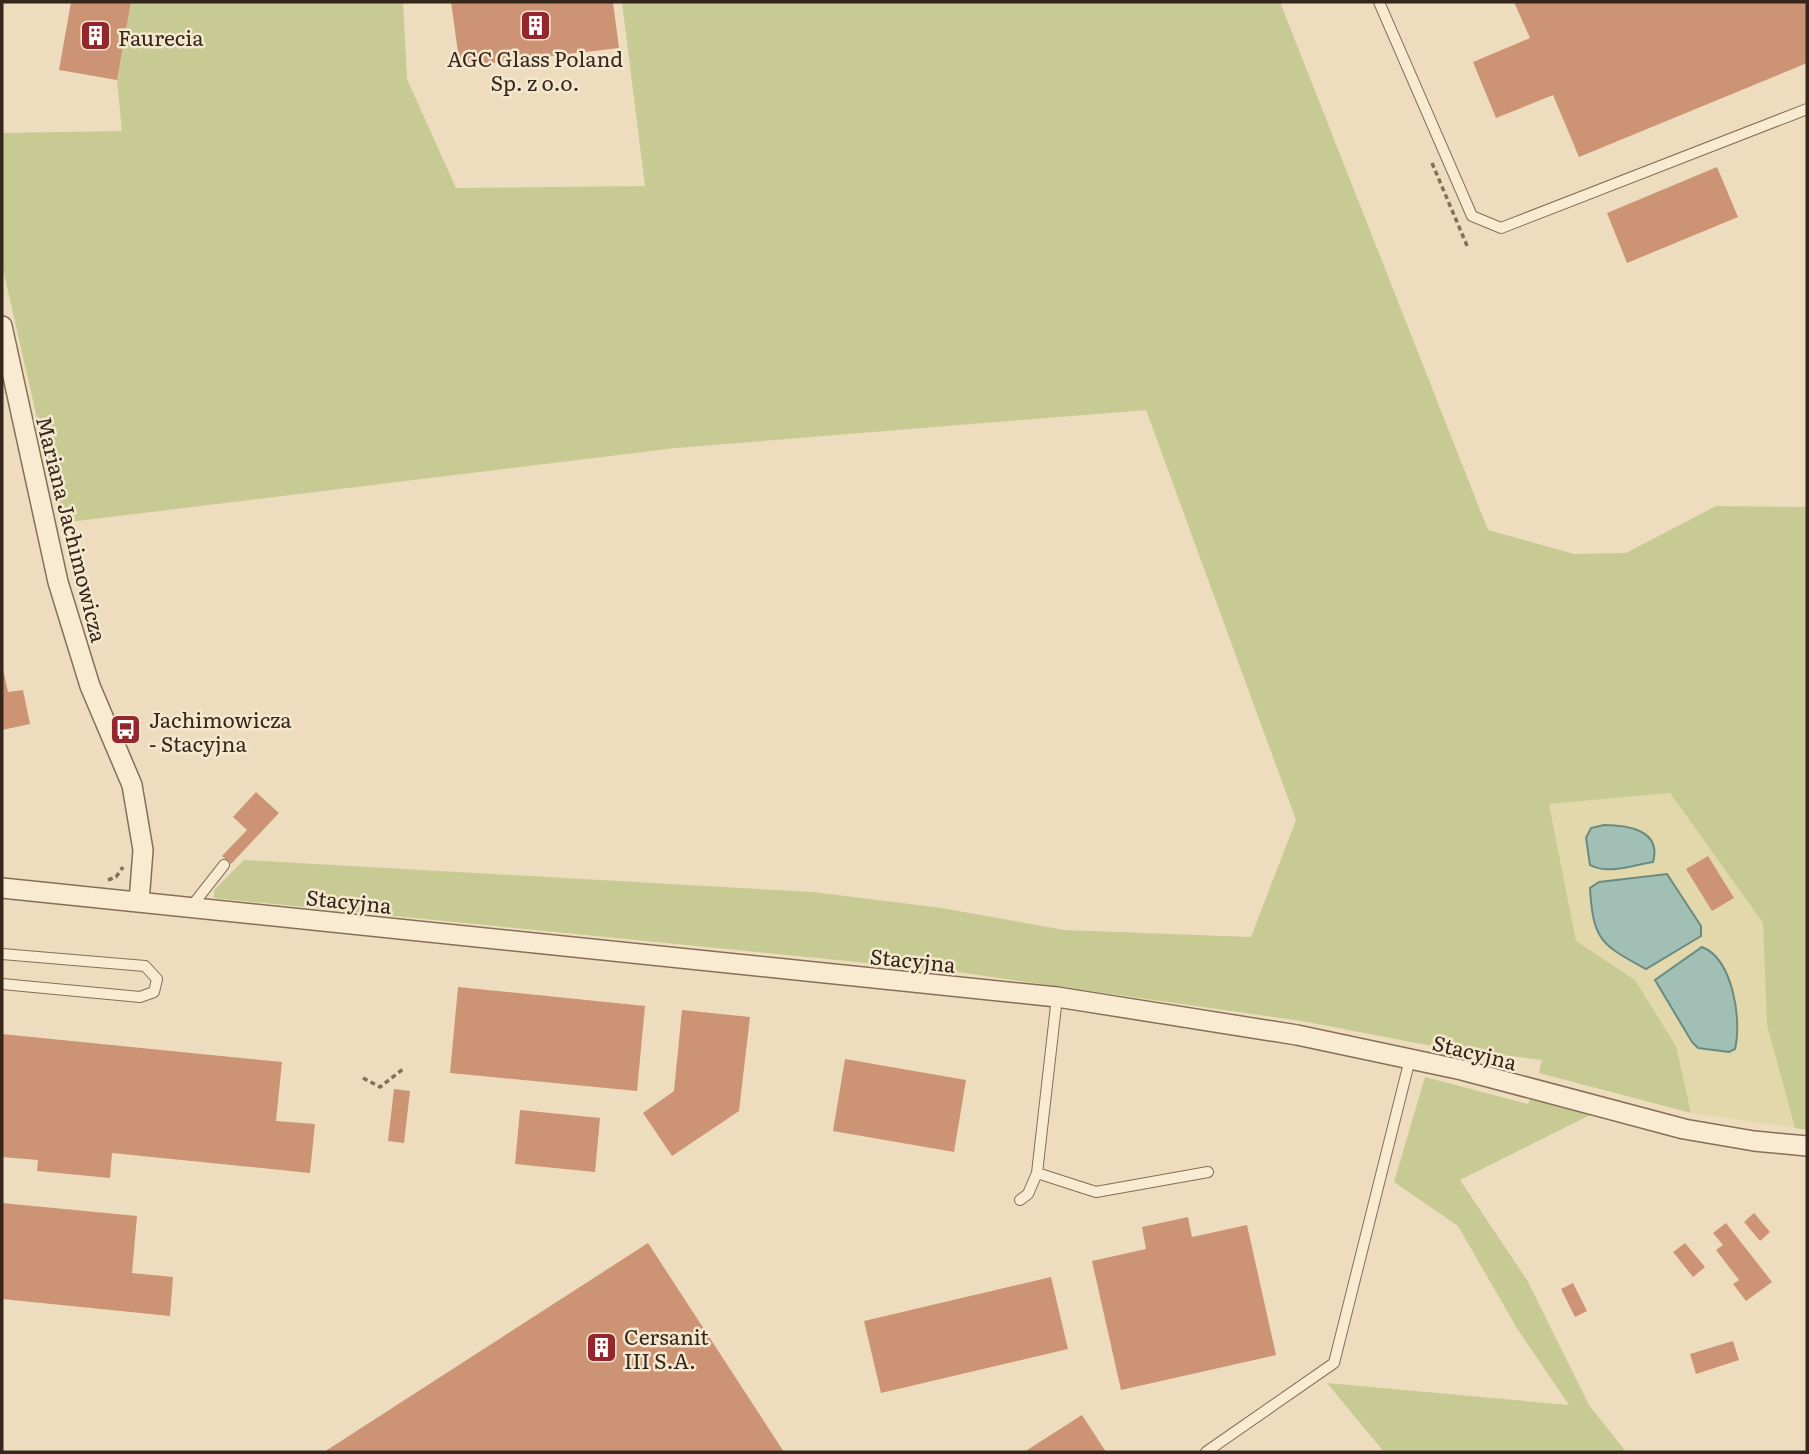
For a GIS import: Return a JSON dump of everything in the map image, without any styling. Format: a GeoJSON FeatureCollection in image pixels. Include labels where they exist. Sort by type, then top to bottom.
{"type":"FeatureCollection","features":[{"type":"Feature","properties":{"kind":"street","name":"Mariana Jachimowicza"},"geometry":{"type":"LineString","coordinates":[[2,326],[58,582],[90,686],[132,785],[143,850],[139,902]]}},
{"type":"Feature","properties":{"kind":"street","name":"Stacyjna"},"geometry":{"type":"LineString","coordinates":[[2,888],[1057,997],[1297,1035],[1462,1070],[1684,1129],[1754,1142],[1807,1146]]}},
{"type":"Feature","properties":{"kind":"lane"},"geometry":{"type":"LineString","coordinates":[[1379,2],[1472,216],[1489,226],[1502,229],[1807,109]]}},
{"type":"Feature","properties":{"kind":"lane"},"geometry":{"type":"LineString","coordinates":[[191,907],[224,865]]}},
{"type":"Feature","properties":{"kind":"lane"},"geometry":{"type":"LineString","coordinates":[[2,954],[145,966],[157,979],[154,992],[140,997],[2,984]]}},
{"type":"Feature","properties":{"kind":"lane"},"geometry":{"type":"LineString","coordinates":[[1020,1200],[1028,1194],[1037,1173],[1057,997]]}},
{"type":"Feature","properties":{"kind":"lane"},"geometry":{"type":"LineString","coordinates":[[1206,1452],[1335,1363],[1410,1059]]}},
{"type":"Feature","properties":{"kind":"lane"},"geometry":{"type":"LineString","coordinates":[[1037,1173],[1096,1192],[1208,1172]]}},
{"type":"Feature","properties":{"kind":"path"},"geometry":{"type":"LineString","coordinates":[[98,881],[116,877],[126,860]]}},
{"type":"Feature","properties":{"kind":"path"},"geometry":{"type":"LineString","coordinates":[[363,1077],[380,1087],[403,1069]]}},
{"type":"Feature","properties":{"kind":"shaded area"},"geometry":{"type":"Polygon","coordinates":[[[1670,793],[1763,923],[1767,1025],[1795,1128],[1691,1113],[1676,1046],[1635,980],[1576,941],[1549,804],[1670,793]]]}},
{"type":"Feature","properties":{"kind":"green space"},"geometry":{"type":"Polygon","coordinates":[[[131,2],[403,2],[407,79],[456,188],[645,186],[622,2],[1280,2],[1488,530],[1574,554],[1626,553],[1716,506],[1807,507],[1807,1130],[1795,1128],[1767,1025],[1763,923],[1670,793],[1549,804],[1576,941],[1635,980],[1676,1046],[1691,1113],[1539,1073],[1542,1060],[1437,1047],[1302,1021],[957,972],[214,898],[214,890],[244,860],[813,892],[942,908],[1064,930],[1251,937],[1296,820],[1146,410],[676,448],[61,523],[2,265],[2,133],[122,131],[117,80],[131,2]]]}},
{"type":"Feature","properties":{"kind":"green space"},"geometry":{"type":"Polygon","coordinates":[[[1425,1077],[1528,1104],[1530,1098],[1590,1115],[1460,1180],[1527,1280],[1589,1405],[1626,1452],[1384,1452],[1327,1383],[1569,1405],[1518,1330],[1458,1226],[1394,1182],[1425,1077]]]}},
{"type":"Feature","properties":{"kind":"water"},"geometry":{"type":"Polygon","coordinates":[[[1604,825],[1632,828],[1648,836],[1654,851],[1653,862],[1613,869],[1590,865],[1586,838],[1591,828],[1604,825]]]}},
{"type":"Feature","properties":{"kind":"water"},"geometry":{"type":"Polygon","coordinates":[[[1667,874],[1701,926],[1701,936],[1646,969],[1619,954],[1597,931],[1590,888],[1599,882],[1667,874]]]}},
{"type":"Feature","properties":{"kind":"water"},"geometry":{"type":"Polygon","coordinates":[[[1702,947],[1713,954],[1721,964],[1733,992],[1737,1037],[1735,1049],[1729,1052],[1698,1048],[1655,980],[1702,947]]]}},
{"type":"Feature","properties":{"kind":"building","name":"Faurecia"},"geometry":{"type":"Polygon","coordinates":[[[71,2],[131,2],[117,80],[59,70],[71,2]]]}},
{"type":"Feature","properties":{"kind":"building","name":"AGC Glass Poland Sp. z o.o."},"geometry":{"type":"Polygon","coordinates":[[[451,2],[613,2],[619,48],[460,67],[451,2]]]}},
{"type":"Feature","properties":{"kind":"building"},"geometry":{"type":"Polygon","coordinates":[[[1514,2],[1807,2],[1807,63],[1579,157],[1553,95],[1496,118],[1473,62],[1530,38],[1514,2]]]}},
{"type":"Feature","properties":{"kind":"building"},"geometry":{"type":"Polygon","coordinates":[[[1717,167],[1738,217],[1627,263],[1607,213],[1717,167]]]}},
{"type":"Feature","properties":{"kind":"building"},"geometry":{"type":"Polygon","coordinates":[[[2,665],[8,692],[23,690],[30,724],[2,730],[2,665]]]}},
{"type":"Feature","properties":{"kind":"building"},"geometry":{"type":"Polygon","coordinates":[[[256,792],[279,813],[231,864],[222,856],[247,830],[233,817],[256,792]]]}},
{"type":"Feature","properties":{"kind":"building"},"geometry":{"type":"Polygon","coordinates":[[[1708,856],[1734,898],[1712,911],[1686,869],[1708,856]]]}},
{"type":"Feature","properties":{"kind":"building"},"geometry":{"type":"Polygon","coordinates":[[[458,987],[645,1006],[637,1091],[450,1073],[458,987]]]}},
{"type":"Feature","properties":{"kind":"building"},"geometry":{"type":"Polygon","coordinates":[[[682,1010],[750,1017],[739,1111],[672,1156],[643,1113],[674,1091],[682,1010]]]}},
{"type":"Feature","properties":{"kind":"building"},"geometry":{"type":"Polygon","coordinates":[[[2,1034],[282,1062],[276,1121],[315,1124],[310,1173],[112,1153],[110,1178],[37,1171],[38,1160],[2,1157],[2,1034]]]}},
{"type":"Feature","properties":{"kind":"building"},"geometry":{"type":"Polygon","coordinates":[[[845,1059],[966,1080],[954,1152],[833,1131],[845,1059]]]}},
{"type":"Feature","properties":{"kind":"building"},"geometry":{"type":"Polygon","coordinates":[[[394,1089],[410,1091],[404,1143],[388,1141],[394,1089]]]}},
{"type":"Feature","properties":{"kind":"building"},"geometry":{"type":"Polygon","coordinates":[[[520,1110],[600,1118],[595,1172],[515,1164],[520,1110]]]}},
{"type":"Feature","properties":{"kind":"building"},"geometry":{"type":"Polygon","coordinates":[[[2,1203],[137,1216],[132,1273],[173,1277],[170,1316],[2,1299],[2,1203]]]}},
{"type":"Feature","properties":{"kind":"building"},"geometry":{"type":"Polygon","coordinates":[[[1754,1213],[1770,1232],[1760,1241],[1744,1222],[1754,1213]]]}},
{"type":"Feature","properties":{"kind":"building"},"geometry":{"type":"Polygon","coordinates":[[[1188,1217],[1192,1237],[1247,1225],[1276,1355],[1121,1390],[1092,1261],[1146,1249],[1142,1227],[1188,1217]]]}},
{"type":"Feature","properties":{"kind":"building"},"geometry":{"type":"Polygon","coordinates":[[[1726,1223],[1772,1282],[1746,1301],[1733,1284],[1739,1280],[1716,1250],[1723,1245],[1713,1233],[1726,1223]]]}},
{"type":"Feature","properties":{"kind":"building","name":"Cersanit III S.A."},"geometry":{"type":"Polygon","coordinates":[[[648,1243],[784,1452],[324,1452],[648,1243]]]}},
{"type":"Feature","properties":{"kind":"building"},"geometry":{"type":"Polygon","coordinates":[[[1685,1243],[1705,1267],[1693,1277],[1673,1252],[1685,1243]]]}},
{"type":"Feature","properties":{"kind":"building"},"geometry":{"type":"Polygon","coordinates":[[[1051,1277],[1068,1349],[881,1393],[864,1321],[1051,1277]]]}},
{"type":"Feature","properties":{"kind":"building"},"geometry":{"type":"Polygon","coordinates":[[[1573,1283],[1587,1311],[1575,1317],[1561,1289],[1573,1283]]]}},
{"type":"Feature","properties":{"kind":"building"},"geometry":{"type":"Polygon","coordinates":[[[1733,1341],[1739,1360],[1696,1374],[1690,1354],[1733,1341]]]}},
{"type":"Feature","properties":{"kind":"building"},"geometry":{"type":"Polygon","coordinates":[[[1082,1415],[1106,1452],[1024,1452],[1082,1415]]]}},
{"type":"Feature","properties":{"kind":"place","name":"AGC Glass Poland Sp. z o.o."},"geometry":{"type":"Point","coordinates":[535,25]}},
{"type":"Feature","properties":{"kind":"place","name":"Faurecia"},"geometry":{"type":"Point","coordinates":[95,36]}},
{"type":"Feature","properties":{"kind":"place","name":"Jachimowicza - Stacyjna"},"geometry":{"type":"Point","coordinates":[126,730]}},
{"type":"Feature","properties":{"kind":"place","name":"Cersanit III S.A."},"geometry":{"type":"Point","coordinates":[601,1347]}}]}
